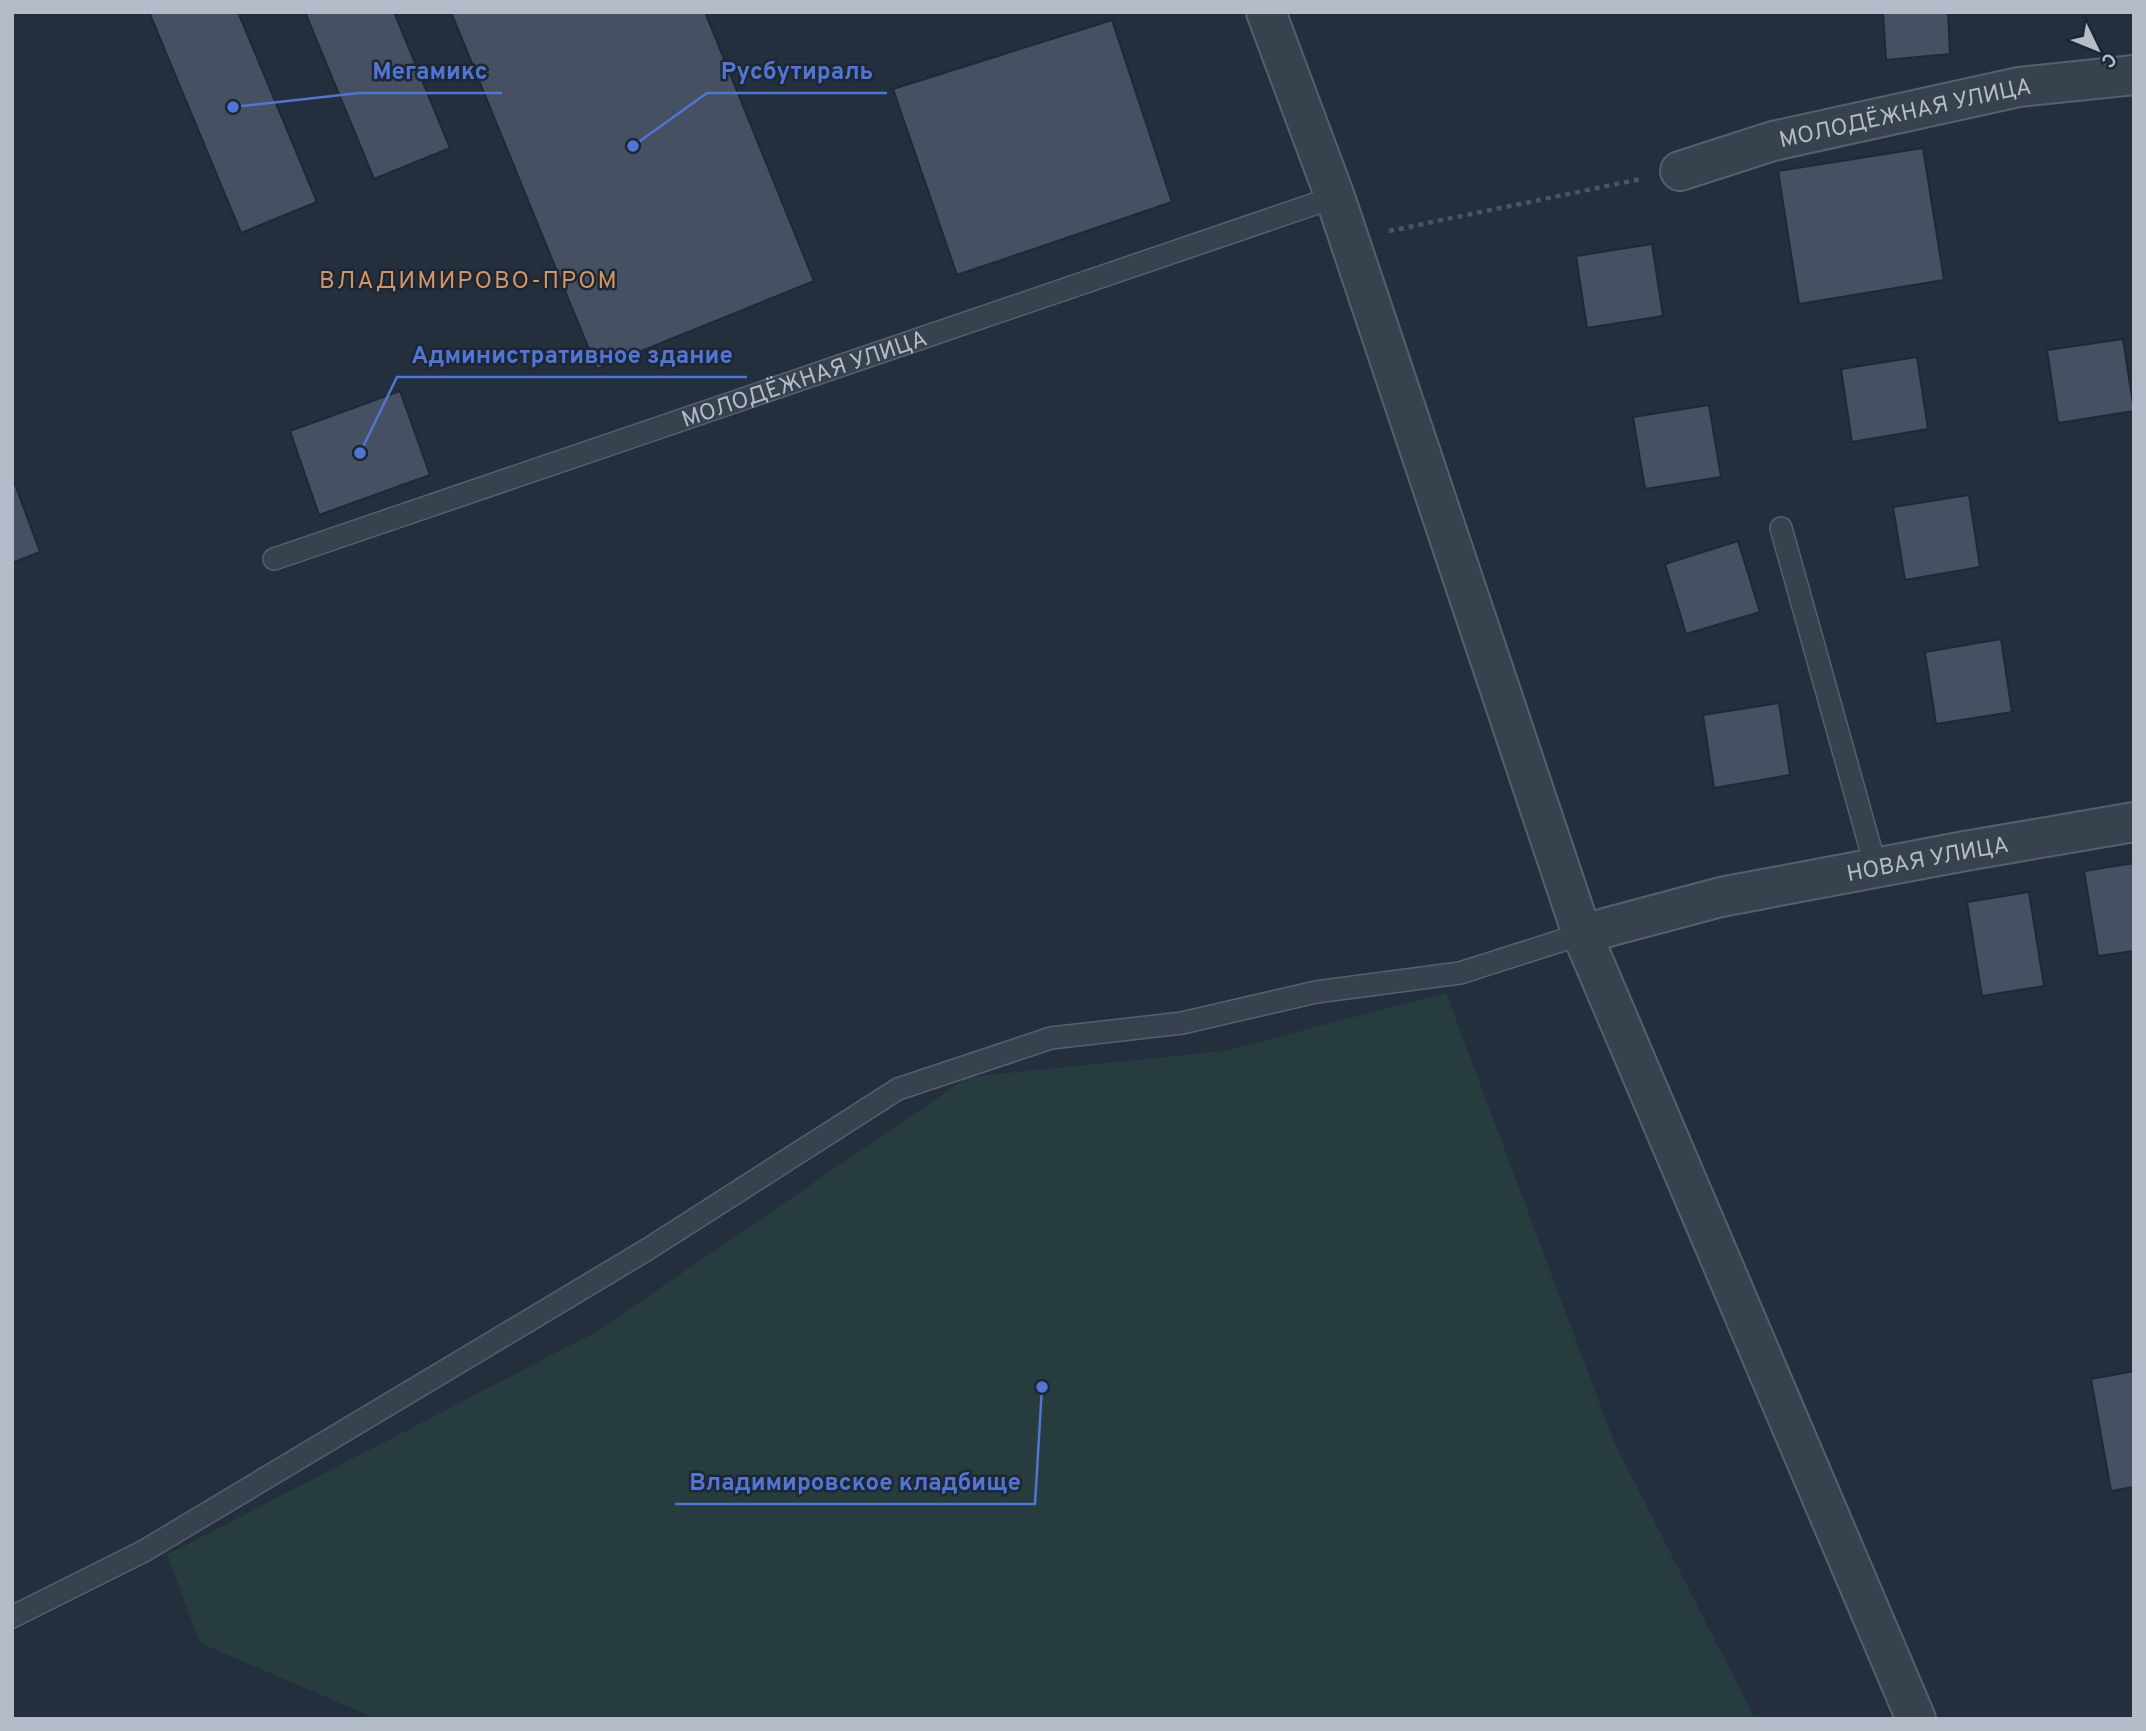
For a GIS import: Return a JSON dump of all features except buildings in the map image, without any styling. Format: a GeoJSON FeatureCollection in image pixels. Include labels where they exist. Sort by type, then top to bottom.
{"type":"FeatureCollection","features":[{"type":"Feature","properties":{"kind":"street"},"geometry":{"type":"LineString","coordinates":[[1266,12],[1335,197],[1582,934],[1916,1719]]}},
{"type":"Feature","properties":{"kind":"street","name":"МОЛОДЁЖНАЯ УЛИЦА"},"geometry":{"type":"LineString","coordinates":[[1680,171],[1773,141],[2019,87],[2134,75]]}},
{"type":"Feature","properties":{"kind":"street","name":"НОВАЯ УЛИЦА"},"geometry":{"type":"LineString","coordinates":[[1582,934],[1721,897],[2134,822]]}},
{"type":"Feature","properties":{"kind":"lane","name":"МОЛОДЁЖНАЯ УЛИЦА"},"geometry":{"type":"LineString","coordinates":[[274,559],[1335,197]]}},
{"type":"Feature","properties":{"kind":"lane"},"geometry":{"type":"LineString","coordinates":[[1781,528],[1876,868]]}},
{"type":"Feature","properties":{"kind":"lane"},"geometry":{"type":"LineString","coordinates":[[12,1617],[168,1537],[648,1249],[898,1089],[1051,1038],[1182,1023],[1316,992],[1460,973],[1582,934]]}},
{"type":"Feature","properties":{"kind":"path"},"geometry":{"type":"LineString","coordinates":[[1349,239],[1680,171]]}},
{"type":"Feature","properties":{"kind":"green space"},"geometry":{"type":"Polygon","coordinates":[[[1446,993],[1614,1442],[1755,1719],[377,1719],[200,1643],[167,1555],[596,1332],[968,1077],[1224,1051],[1446,993]]]}},
{"type":"Feature","properties":{"kind":"place","name":"Мегамикс"},"geometry":{"type":"Point","coordinates":[233,107]}},
{"type":"Feature","properties":{"kind":"place","name":"Русбутираль"},"geometry":{"type":"Point","coordinates":[633,146]}},
{"type":"Feature","properties":{"kind":"place","name":"Административное здание"},"geometry":{"type":"Point","coordinates":[360,453]}},
{"type":"Feature","properties":{"kind":"place","name":"Владимировское кладбище"},"geometry":{"type":"Point","coordinates":[1042,1387]}},
{"type":"Feature","properties":{"kind":"district","name":"ВЛАДИМИРОВО-ПРОМ"},"geometry":{"type":"Point","coordinates":[469,280]}}]}
